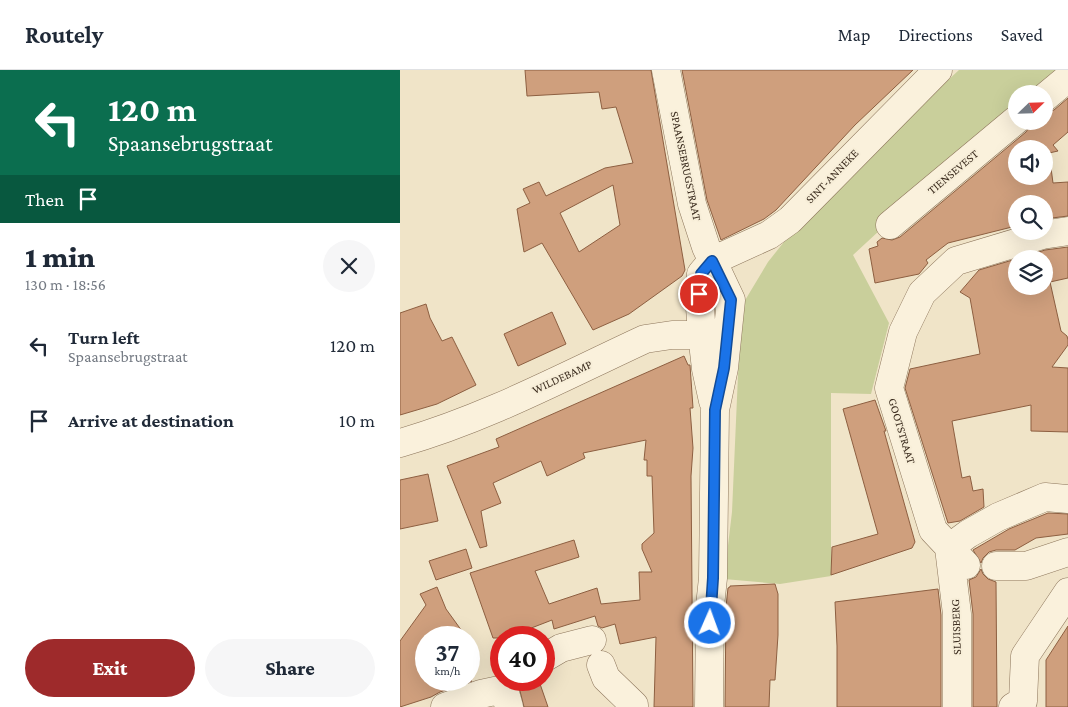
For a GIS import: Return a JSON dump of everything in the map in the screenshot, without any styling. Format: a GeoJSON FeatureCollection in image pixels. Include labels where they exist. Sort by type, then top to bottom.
{"type":"FeatureCollection","features":[{"type":"Feature","properties":{"kind":"street","name":"SPAANSEBRUGSTRAAT"},"geometry":{"type":"LineString","coordinates":[[666,70],[692,204],[712,261]]}},
{"type":"Feature","properties":{"kind":"street","name":"SINT-ANNEKE"},"geometry":{"type":"LineString","coordinates":[[712,261],[769,235],[790,220],[938,70]]}},
{"type":"Feature","properties":{"kind":"street"},"geometry":{"type":"LineString","coordinates":[[1053,90],[1068,78]]}},
{"type":"Feature","properties":{"kind":"street","name":"TIENSEVEST"},"geometry":{"type":"LineString","coordinates":[[890,225],[1008,127]]}},
{"type":"Feature","properties":{"kind":"street","name":"GOOTSTRAAT"},"geometry":{"type":"LineString","coordinates":[[958,556],[934,530],[889,388],[903,332],[922,293],[956,261],[1042,235],[1068,231]]}},
{"type":"Feature","properties":{"kind":"street"},"geometry":{"type":"LineString","coordinates":[[709,707],[715,410],[706,369],[715,334],[699,294],[701,274],[712,261]]}},
{"type":"Feature","properties":{"kind":"street","name":"WILDEBAMP"},"geometry":{"type":"LineString","coordinates":[[400,443],[477,417],[645,339],[672,335],[715,334]]}},
{"type":"Feature","properties":{"kind":"street"},"geometry":{"type":"LineString","coordinates":[[958,556],[968,534],[998,517],[1044,497],[1068,499]]}},
{"type":"Feature","properties":{"kind":"street"},"geometry":{"type":"LineString","coordinates":[[996,566],[1026,566],[1068,552]]}},
{"type":"Feature","properties":{"kind":"street","name":"SLUISBERG"},"geometry":{"type":"LineString","coordinates":[[957,707],[958,556]]}},
{"type":"Feature","properties":{"kind":"street"},"geometry":{"type":"LineString","coordinates":[[1013,707],[1023,701],[1025,656],[1068,592]]}},
{"type":"Feature","properties":{"kind":"street"},"geometry":{"type":"LineString","coordinates":[[555,651],[560,648],[592,640]]}},
{"type":"Feature","properties":{"kind":"street"},"geometry":{"type":"LineString","coordinates":[[601,665],[606,678],[634,707]]}},
{"type":"Feature","properties":{"kind":"street"},"geometry":{"type":"LineString","coordinates":[[445,707],[481,694],[509,692]]}},
{"type":"Feature","properties":{"kind":"green space"},"geometry":{"type":"Polygon","coordinates":[[[959,70],[1061,70],[1044,85],[1008,85],[1008,117],[853,255],[889,323],[871,394],[831,393],[831,576],[780,584],[724,579],[732,512],[741,307],[768,262],[815,203],[959,70]]]}},
{"type":"Feature","properties":{"kind":"building"},"geometry":{"type":"Polygon","coordinates":[[[525,70],[651,70],[685,270],[682,276],[629,314],[593,330],[542,243],[524,252],[517,209],[530,203],[523,189],[539,182],[546,196],[605,168],[633,163],[616,107],[602,109],[599,92],[527,96],[525,70]],[[613,185],[560,213],[579,252],[620,225],[613,185]]]}},
{"type":"Feature","properties":{"kind":"building"},"geometry":{"type":"Polygon","coordinates":[[[682,70],[913,70],[855,125],[776,210],[764,219],[721,240],[707,200],[682,70]]]}},
{"type":"Feature","properties":{"kind":"building"},"geometry":{"type":"Polygon","coordinates":[[[1068,98],[1068,132],[1053,145],[1053,140],[1016,140],[1027,130],[1053,130],[1053,110],[1068,98]]]}},
{"type":"Feature","properties":{"kind":"building"},"geometry":{"type":"Polygon","coordinates":[[[1053,145],[1058,151],[1053,152],[1053,145]]]}},
{"type":"Feature","properties":{"kind":"building"},"geometry":{"type":"Polygon","coordinates":[[[1008,147],[1008,185],[1053,185],[1053,183],[1068,182],[1068,216],[1053,218],[1053,195],[1008,195],[1008,228],[948,243],[926,260],[928,263],[919,274],[875,283],[869,249],[878,246],[877,242],[882,238],[892,240],[900,237],[1008,147]]]}},
{"type":"Feature","properties":{"kind":"building"},"geometry":{"type":"Polygon","coordinates":[[[1068,247],[1068,278],[1053,281],[1053,250],[1045,250],[1068,247]]]}},
{"type":"Feature","properties":{"kind":"building"},"geometry":{"type":"Polygon","coordinates":[[[1008,261],[1008,295],[1053,295],[1061,331],[1067,336],[1068,340],[1068,345],[1052,367],[1068,368],[1068,432],[1031,431],[1031,405],[952,421],[962,478],[970,476],[973,491],[983,489],[984,507],[960,521],[948,523],[905,388],[910,369],[980,354],[970,298],[960,292],[979,270],[1008,261]]]}},
{"type":"Feature","properties":{"kind":"building"},"geometry":{"type":"Polygon","coordinates":[[[426,304],[430,318],[442,341],[452,337],[476,385],[437,404],[400,415],[400,313],[426,304]]]}},
{"type":"Feature","properties":{"kind":"building"},"geometry":{"type":"Polygon","coordinates":[[[552,312],[566,344],[518,366],[504,334],[552,312]]]}},
{"type":"Feature","properties":{"kind":"building"},"geometry":{"type":"Polygon","coordinates":[[[684,356],[688,365],[690,365],[693,408],[690,408],[693,448],[691,476],[693,707],[654,707],[656,637],[620,644],[615,624],[602,628],[598,626],[595,616],[555,629],[552,620],[536,626],[490,626],[490,630],[470,573],[574,540],[579,557],[535,571],[549,604],[597,588],[601,604],[640,600],[639,572],[652,572],[642,549],[642,544],[654,533],[652,476],[647,476],[647,460],[644,460],[646,440],[583,453],[585,458],[547,476],[541,461],[493,483],[501,503],[481,511],[487,546],[480,548],[447,466],[499,447],[496,439],[684,356]]]}},
{"type":"Feature","properties":{"kind":"building"},"geometry":{"type":"Polygon","coordinates":[[[875,400],[886,431],[884,431],[915,542],[912,548],[831,575],[832,547],[878,534],[843,409],[875,400]]]}},
{"type":"Feature","properties":{"kind":"building"},"geometry":{"type":"Polygon","coordinates":[[[428,474],[438,521],[400,529],[400,480],[428,474]]]}},
{"type":"Feature","properties":{"kind":"building"},"geometry":{"type":"Polygon","coordinates":[[[1048,513],[1068,514],[1068,534],[1036,538],[1015,550],[989,552],[981,563],[973,550],[1009,529],[1048,513]]]}},
{"type":"Feature","properties":{"kind":"building"},"geometry":{"type":"Polygon","coordinates":[[[466,549],[472,568],[436,580],[429,561],[466,549]]]}},
{"type":"Feature","properties":{"kind":"building"},"geometry":{"type":"Polygon","coordinates":[[[981,569],[988,579],[996,582],[997,707],[973,707],[973,614],[969,580],[976,577],[981,569]]]}},
{"type":"Feature","properties":{"kind":"building"},"geometry":{"type":"Polygon","coordinates":[[[775,584],[778,594],[778,635],[775,680],[770,680],[769,707],[725,707],[726,607],[728,588],[730,586],[775,584]]]}},
{"type":"Feature","properties":{"kind":"building"},"geometry":{"type":"Polygon","coordinates":[[[437,587],[446,609],[458,626],[415,626],[415,691],[443,691],[400,707],[400,641],[426,605],[420,594],[437,587]]]}},
{"type":"Feature","properties":{"kind":"building"},"geometry":{"type":"Polygon","coordinates":[[[938,589],[941,615],[941,707],[837,707],[835,602],[938,589]]]}},
{"type":"Feature","properties":{"kind":"building"},"geometry":{"type":"Polygon","coordinates":[[[1068,626],[1068,707],[1046,707],[1046,660],[1068,626]]]}},
{"type":"Feature","properties":{"kind":"building"},"geometry":{"type":"Polygon","coordinates":[[[520,691],[542,691],[548,707],[524,707],[520,691]]]}},
{"type":"Feature","properties":{"kind":"route"},"geometry":{"type":"LineString","coordinates":[[699,294],[701,274],[712,261],[731,300],[724,368],[715,410],[713,578],[710,623]]}}]}
